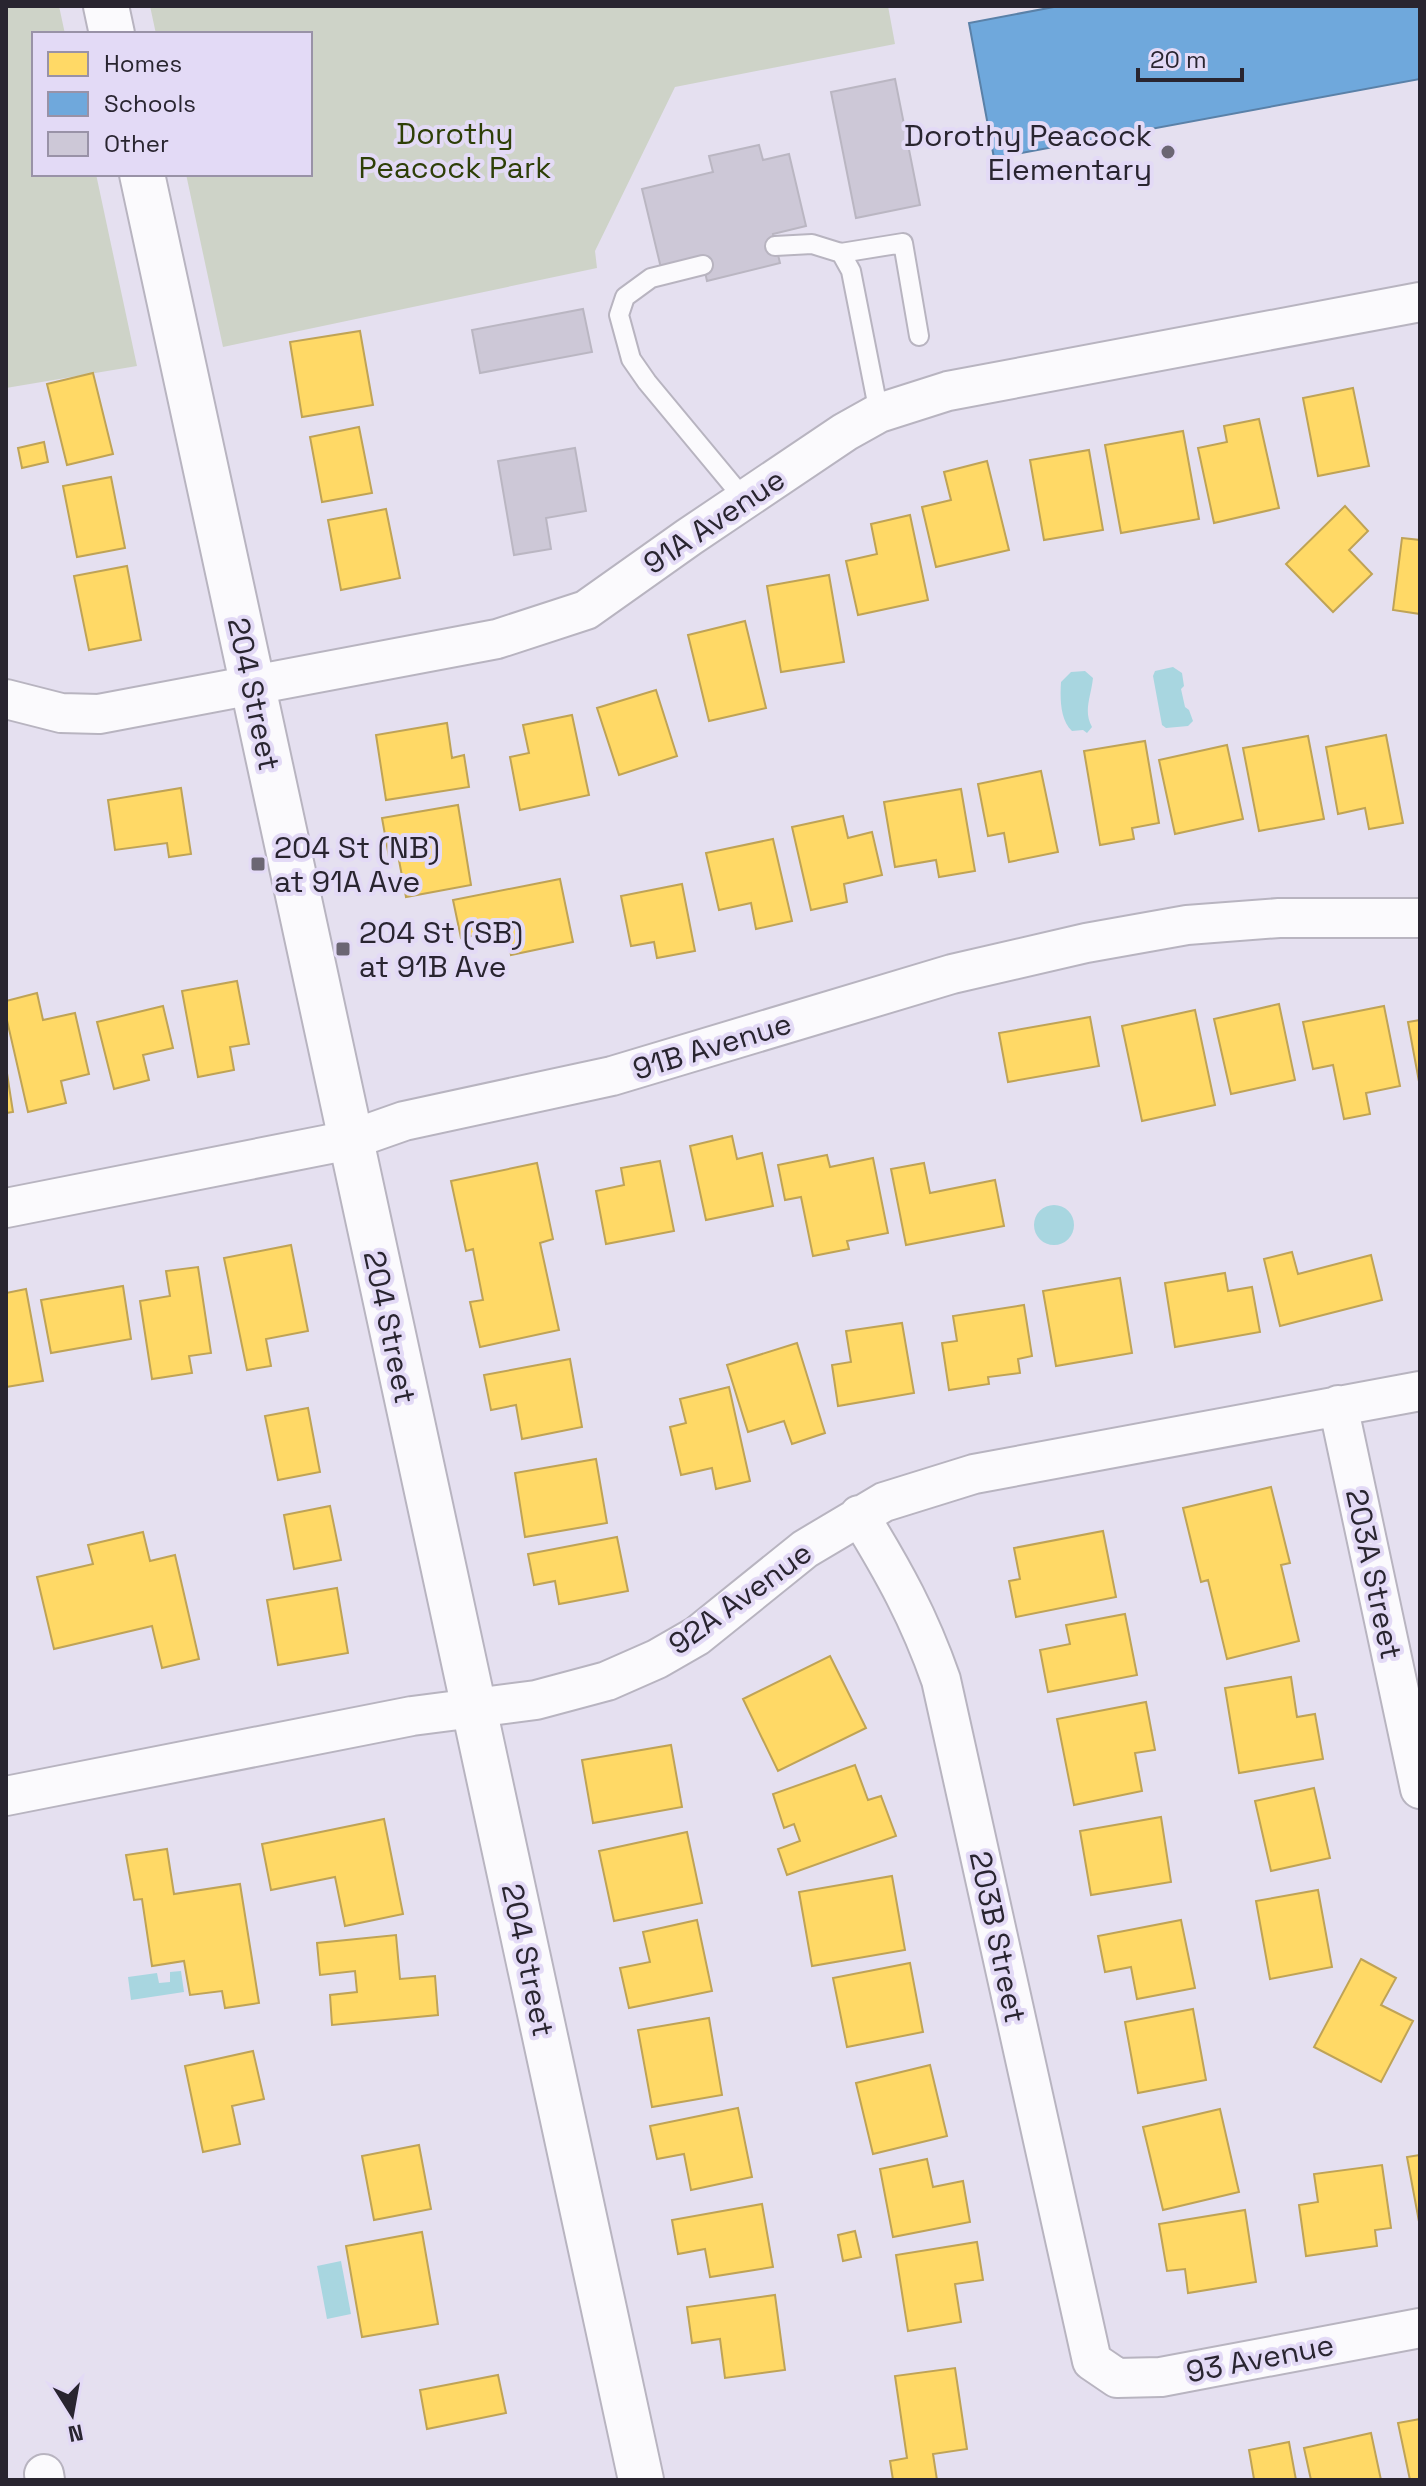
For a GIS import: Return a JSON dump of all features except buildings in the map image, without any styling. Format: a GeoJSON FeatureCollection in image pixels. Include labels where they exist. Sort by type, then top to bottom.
{"type":"FeatureCollection","features":[{"type":"Feature","properties":{"kind":"street"},"geometry":{"type":"LineString","coordinates":[[106,6],[112,32]]}},
{"type":"Feature","properties":{"kind":"street","name":"204 Street"},"geometry":{"type":"LineString","coordinates":[[142,176],[641,2480]]}},
{"type":"Feature","properties":{"kind":"street","name":"91A Avenue"},"geometry":{"type":"LineString","coordinates":[[6,699],[61,713],[99,714],[497,639],[586,610],[845,432],[879,413],[948,391],[1420,302]]}},
{"type":"Feature","properties":{"kind":"street","name":"91B Avenue"},"geometry":{"type":"LineString","coordinates":[[6,1208],[350,1140],[404,1121],[612,1076],[952,974],[1086,943],[1187,925],[1279,918],[1420,918]]}},
{"type":"Feature","properties":{"kind":"street","name":"92A Avenue"},"geometry":{"type":"LineString","coordinates":[[6,1796],[412,1716],[536,1700],[607,1681],[657,1659],[697,1636],[805,1549],[884,1502],[974,1474],[1420,1391]]}},
{"type":"Feature","properties":{"kind":"street","name":"203A Street"},"geometry":{"type":"LineString","coordinates":[[1338,1405],[1420,1789]]}},
{"type":"Feature","properties":{"kind":"street","name":"203B Street"},"geometry":{"type":"LineString","coordinates":[[859,1515],[924,1629],[941,1680],[1085,2337],[1092,2361],[1102,2369]]}},
{"type":"Feature","properties":{"kind":"street","name":"93 Avenue"},"geometry":{"type":"LineString","coordinates":[[1102,2369],[1117,2378],[1161,2377],[1420,2328]]}},
{"type":"Feature","properties":{"kind":"lane"},"geometry":{"type":"LineString","coordinates":[[775,246],[812,244],[841,253],[903,243],[919,336]]}},
{"type":"Feature","properties":{"kind":"lane"},"geometry":{"type":"LineString","coordinates":[[841,253],[851,271],[879,413]]}},
{"type":"Feature","properties":{"kind":"lane"},"geometry":{"type":"LineString","coordinates":[[703,265],[651,278],[625,297],[619,315],[631,359],[745,500]]}},
{"type":"Feature","properties":{"kind":"green space"},"geometry":{"type":"Polygon","coordinates":[[[6,6],[59,6],[65,32],[32,32],[32,176],[96,176],[137,366],[6,388],[6,6]]]}},
{"type":"Feature","properties":{"kind":"green space","name":"Dorothy Peacock Park"},"geometry":{"type":"Polygon","coordinates":[[[150,6],[888,6],[895,44],[675,87],[595,251],[597,268],[223,347],[186,176],[312,176],[312,32],[156,32],[150,6]]]}},
{"type":"Feature","properties":{"kind":"water"},"geometry":{"type":"Polygon","coordinates":[[[1173,667],[1182,673],[1184,686],[1181,689],[1185,707],[1193,721],[1188,726],[1166,728],[1162,725],[1153,676],[1155,671],[1173,667]]]}},
{"type":"Feature","properties":{"kind":"water"},"geometry":{"type":"Polygon","coordinates":[[[1085,671],[1093,678],[1088,709],[1092,727],[1087,733],[1083,730],[1072,731],[1068,726],[1063,715],[1061,695],[1061,682],[1071,672],[1085,671]]]}},
{"type":"Feature","properties":{"kind":"water"},"geometry":{"type":"Polygon","coordinates":[[[1054,1205],[1068,1211],[1074,1225],[1068,1239],[1054,1245],[1040,1239],[1034,1225],[1040,1211],[1054,1205]]]}},
{"type":"Feature","properties":{"kind":"water"},"geometry":{"type":"Polygon","coordinates":[[[181,1971],[184,1992],[131,2000],[128,1977],[157,1973],[159,1983],[170,1982],[170,1972],[181,1971]]]}},
{"type":"Feature","properties":{"kind":"water"},"geometry":{"type":"Polygon","coordinates":[[[341,2261],[351,2314],[327,2319],[317,2266],[341,2261]]]}},
{"type":"Feature","properties":{"kind":"place","name":"Dorothy Peacock Elementary"},"geometry":{"type":"Point","coordinates":[1168,152]}},
{"type":"Feature","properties":{"kind":"place","name":"204 St (NB) at 91A Ave"},"geometry":{"type":"Point","coordinates":[258,864]}},
{"type":"Feature","properties":{"kind":"place","name":"204 St (SB) at 91B Ave"},"geometry":{"type":"Point","coordinates":[343,949]}}]}
